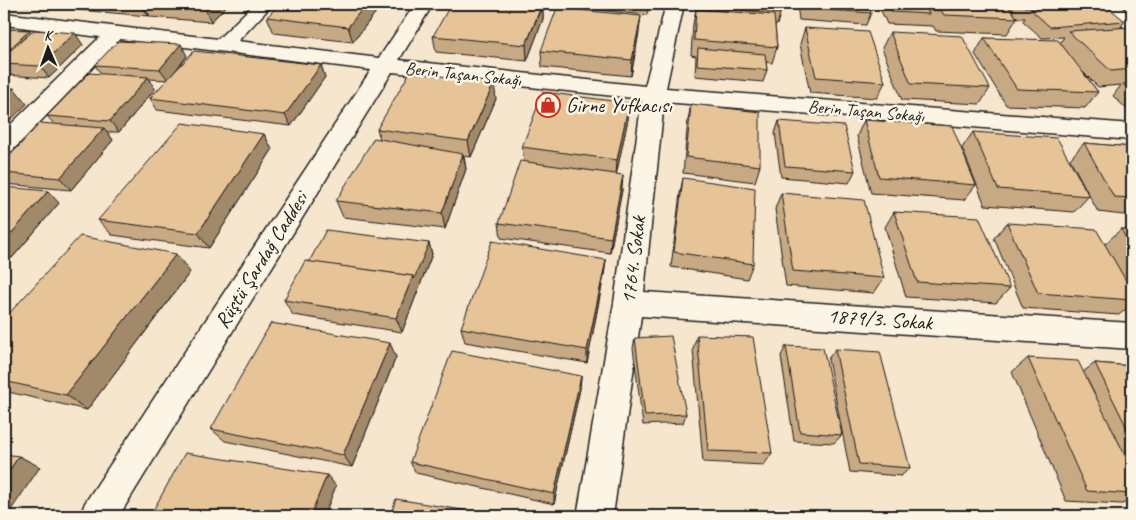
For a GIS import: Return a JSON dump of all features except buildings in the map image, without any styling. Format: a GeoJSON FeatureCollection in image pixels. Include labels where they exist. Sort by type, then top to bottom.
{"type":"FeatureCollection","features":[{"type":"Feature","properties":{"kind":"street"},"geometry":{"type":"LineString","coordinates":[[222,46],[264,4]]}},
{"type":"Feature","properties":{"kind":"street","name":"Rüştü Şardağ Caddesi"},"geometry":{"type":"LineString","coordinates":[[98,516],[424,4]]}},
{"type":"Feature","properties":{"kind":"street","name":"1764. Sokak"},"geometry":{"type":"LineString","coordinates":[[594,516],[628,302],[654,94],[675,4]]}},
{"type":"Feature","properties":{"kind":"street"},"geometry":{"type":"LineString","coordinates":[[1105,4],[1132,24]]}},
{"type":"Feature","properties":{"kind":"street","name":"Berin Taşan Sokağı"},"geometry":{"type":"LineString","coordinates":[[4,19],[384,65],[654,94],[1132,132]]}},
{"type":"Feature","properties":{"kind":"street"},"geometry":{"type":"LineString","coordinates":[[4,144],[115,33]]}},
{"type":"Feature","properties":{"kind":"street","name":"1879/3. Sokak"},"geometry":{"type":"LineString","coordinates":[[628,302],[1132,336]]}},
{"type":"Feature","properties":{"kind":"place","name":"Girne Yufkacısı"},"geometry":{"type":"Point","coordinates":[548,105]}}]}
